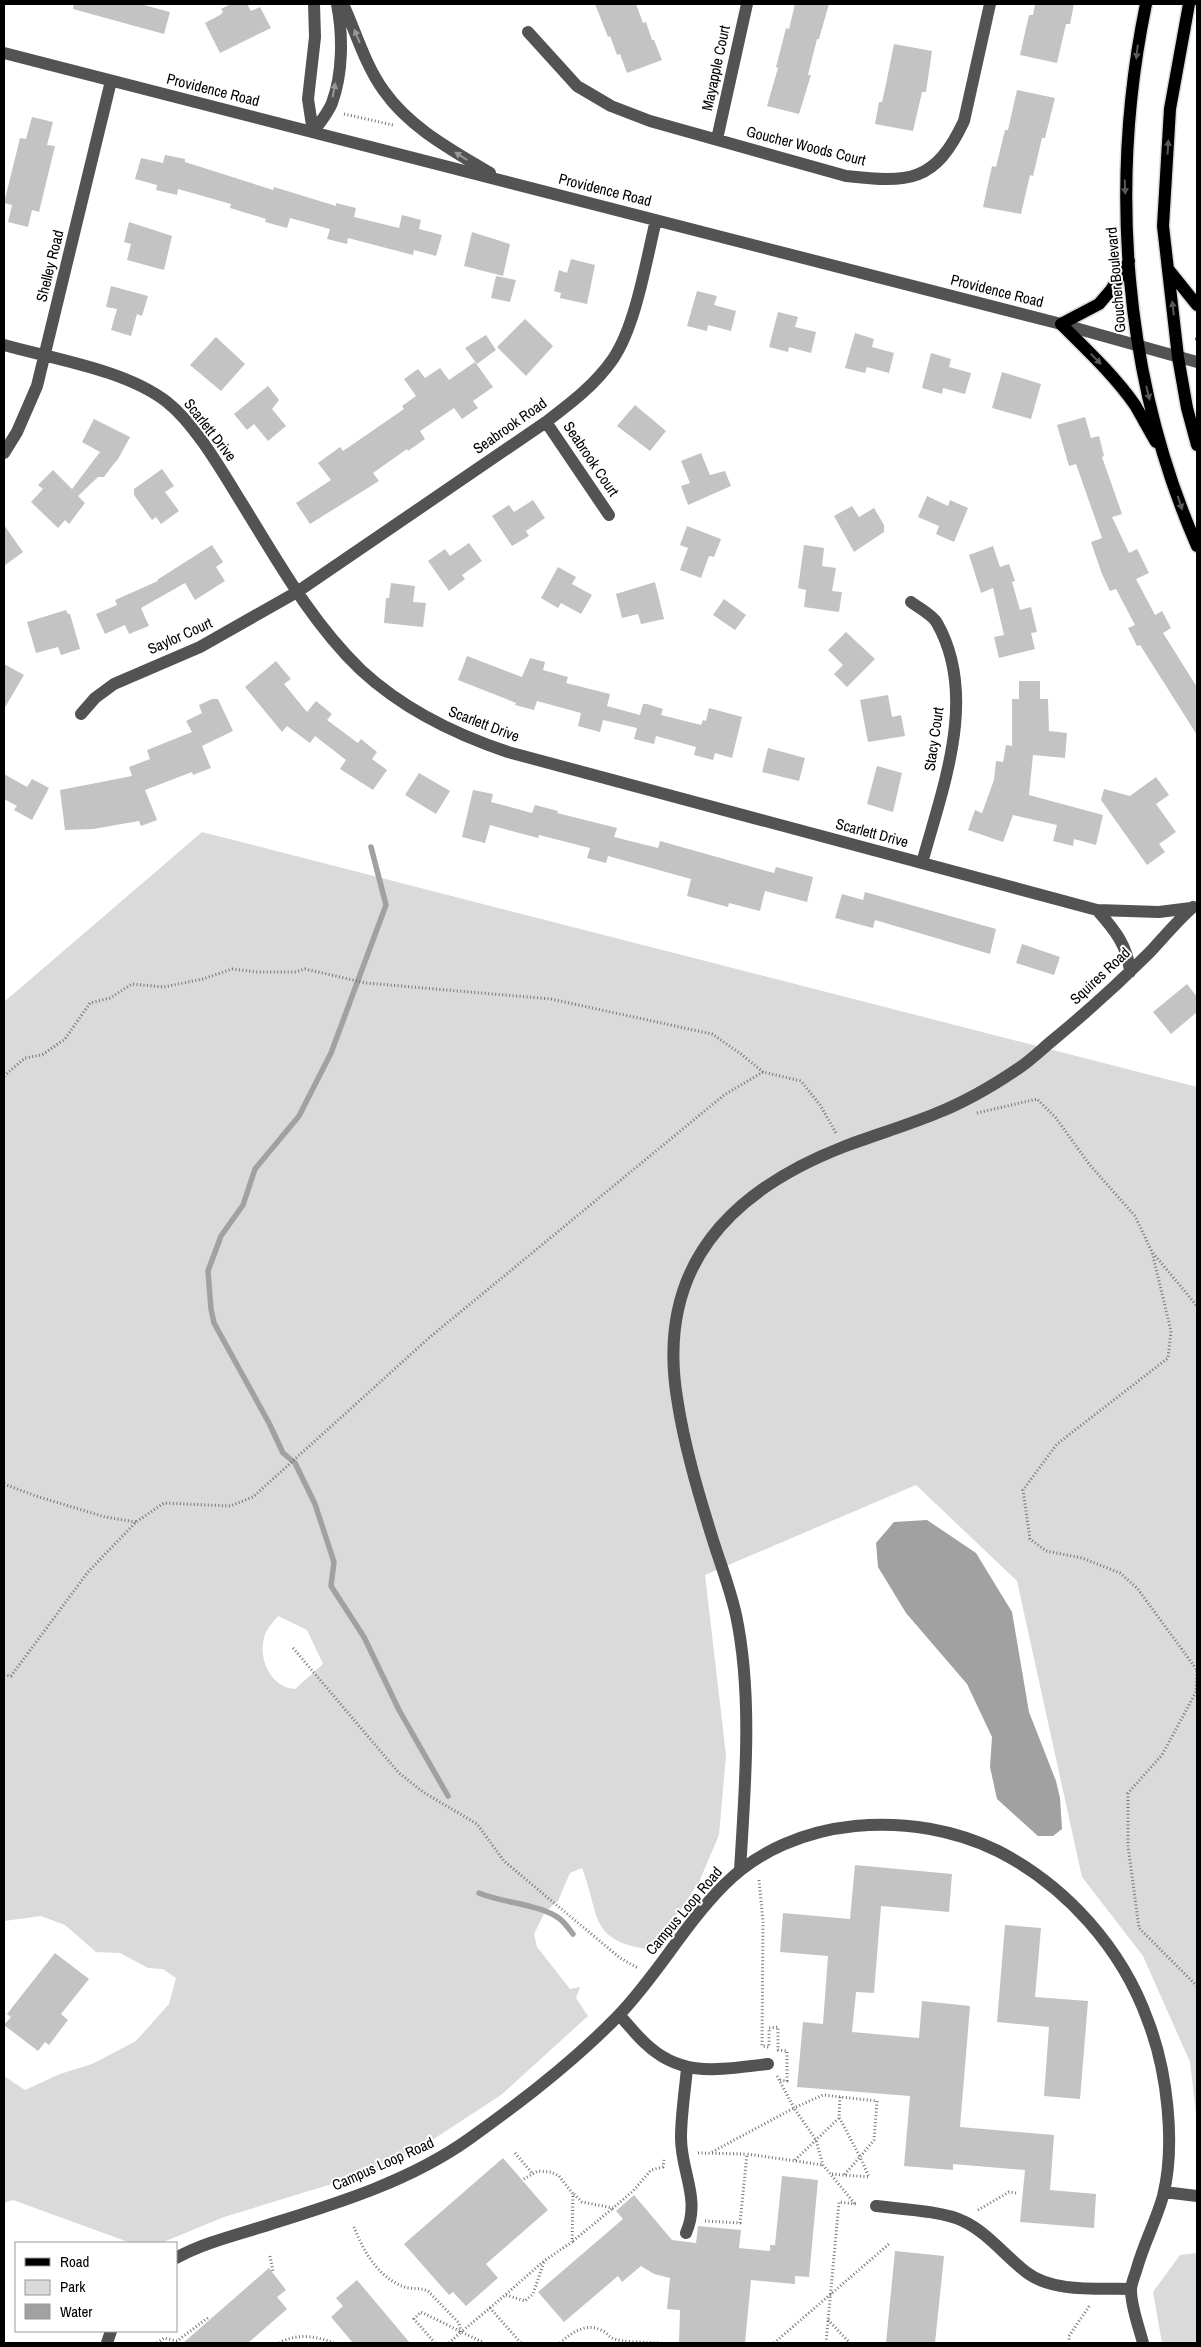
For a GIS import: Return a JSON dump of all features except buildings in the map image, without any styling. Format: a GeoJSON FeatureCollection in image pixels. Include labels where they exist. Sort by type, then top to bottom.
{"type":"FeatureCollection","features":[{"type":"Feature","properties":{"kind":"main road","name":"Goucher Boulevard"},"geometry":{"type":"LineString","coordinates":[[1146,4],[1136,52],[1125,180],[1129,260],[1138,346],[1147,390],[1166,458],[1197,546]]}},
{"type":"Feature","properties":{"kind":"main road"},"geometry":{"type":"LineString","coordinates":[[1189,4],[1170,109],[1163,226],[1178,357],[1187,408],[1197,445]]}},
{"type":"Feature","properties":{"kind":"main road"},"geometry":{"type":"LineString","coordinates":[[1129,260],[1111,290],[1099,304],[1062,324],[1101,363],[1134,405],[1166,458]]}},
{"type":"Feature","properties":{"kind":"main road"},"geometry":{"type":"LineString","coordinates":[[1168,269],[1197,305]]}},
{"type":"Feature","properties":{"kind":"street"},"geometry":{"type":"LineString","coordinates":[[313,132],[308,99],[315,37],[314,4]]}},
{"type":"Feature","properties":{"kind":"street"},"geometry":{"type":"LineString","coordinates":[[313,132],[332,104],[338,71],[341,39],[336,4]]}},
{"type":"Feature","properties":{"kind":"street"},"geometry":{"type":"LineString","coordinates":[[343,4],[364,54],[383,91],[405,116],[428,135],[503,181]]}},
{"type":"Feature","properties":{"kind":"street","name":"Mayapple Court"},"geometry":{"type":"LineString","coordinates":[[717,140],[747,4]]}},
{"type":"Feature","properties":{"kind":"street","name":"Goucher Woods Court"},"geometry":{"type":"LineString","coordinates":[[528,32],[571,80],[599,101],[650,121],[846,176],[879,180],[904,179],[922,173],[937,164],[948,150],[964,121],[990,4]]}},
{"type":"Feature","properties":{"kind":"street","name":"Providence Road"},"geometry":{"type":"LineString","coordinates":[[4,53],[1062,324],[1197,362]]}},
{"type":"Feature","properties":{"kind":"street","name":"Shelley Road"},"geometry":{"type":"LineString","coordinates":[[4,453],[30,406],[45,356],[112,81]]}},
{"type":"Feature","properties":{"kind":"street","name":"Seabrook Road"},"geometry":{"type":"LineString","coordinates":[[297,592],[546,422],[585,391],[614,358],[624,339],[656,220]]}},
{"type":"Feature","properties":{"kind":"street","name":"Scarlett Drive"},"geometry":{"type":"LineString","coordinates":[[4,346],[120,376],[147,388],[168,402],[209,451],[297,592],[332,639],[361,670],[424,716],[449,730],[508,752],[1097,910],[1159,912],[1194,906]]}},
{"type":"Feature","properties":{"kind":"street","name":"Seabrook Court"},"geometry":{"type":"LineString","coordinates":[[546,422],[610,515]]}},
{"type":"Feature","properties":{"kind":"street","name":"Saylor Court"},"geometry":{"type":"LineString","coordinates":[[81,714],[95,698],[114,684],[200,646],[247,622],[297,592]]}},
{"type":"Feature","properties":{"kind":"street","name":"Stacy Court"},"geometry":{"type":"LineString","coordinates":[[911,602],[937,622],[954,673],[956,694],[956,722],[950,759],[922,863]]}},
{"type":"Feature","properties":{"kind":"street","name":"Squires Road"},"geometry":{"type":"LineString","coordinates":[[740,1870],[745,1732],[740,1645],[729,1589],[712,1536],[683,1431],[672,1362],[673,1331],[686,1282],[709,1240],[744,1202],[773,1182],[844,1147],[940,1112],[1020,1067],[1082,1016],[1130,972],[1194,906]]}},
{"type":"Feature","properties":{"kind":"street"},"geometry":{"type":"LineString","coordinates":[[1097,910],[1124,944],[1129,958],[1130,972]]}},
{"type":"Feature","properties":{"kind":"street","name":"Campus Loop Road"},"geometry":{"type":"LineString","coordinates":[[178,2257],[350,2198],[425,2166],[466,2142],[579,2052],[619,2015],[709,1902],[740,1870],[761,1854],[802,1837],[841,1828],[889,1825],[931,1829],[960,1836],[985,1845],[1011,1858],[1049,1884],[1075,1908],[1106,1943],[1122,1966],[1147,2017],[1157,2045],[1166,2105],[1167,2148],[1164,2192],[1141,2254],[1131,2289],[1143,2343]]}},
{"type":"Feature","properties":{"kind":"street"},"geometry":{"type":"LineString","coordinates":[[619,2015],[645,2044],[665,2059],[687,2068],[717,2069],[768,2064]]}},
{"type":"Feature","properties":{"kind":"street"},"geometry":{"type":"LineString","coordinates":[[686,2233],[692,2220],[693,2206],[681,2138],[687,2068]]}},
{"type":"Feature","properties":{"kind":"street"},"geometry":{"type":"LineString","coordinates":[[1164,2192],[1197,2196]]}},
{"type":"Feature","properties":{"kind":"street"},"geometry":{"type":"LineString","coordinates":[[876,2206],[948,2216],[963,2220],[980,2231],[1028,2274],[1049,2283],[1131,2289]]}},
{"type":"Feature","properties":{"kind":"path"},"geometry":{"type":"LineString","coordinates":[[338,113],[390,126],[398,125]]}},
{"type":"Feature","properties":{"kind":"path"},"geometry":{"type":"LineString","coordinates":[[4,1076],[25,1058],[42,1055],[66,1039],[90,1003],[110,998],[132,984],[164,987],[232,969],[257,972],[296,972],[305,969],[366,983],[550,999],[712,1034],[763,1072],[801,1081],[820,1105],[844,1147]]}},
{"type":"Feature","properties":{"kind":"path"},"geometry":{"type":"LineString","coordinates":[[4,1675],[11,1676],[88,1572],[136,1522],[164,1504],[230,1506],[253,1497],[430,1337],[724,1095],[763,1072]]}},
{"type":"Feature","properties":{"kind":"path"},"geometry":{"type":"LineString","coordinates":[[972,1115],[1037,1099],[1056,1118],[1089,1164],[1135,1216],[1152,1252],[1171,1331],[1168,1358],[1057,1444],[1023,1490],[1030,1539],[1046,1551],[1082,1558],[1120,1573],[1137,1588],[1197,1670],[1196,1692],[1166,1747],[1128,1793],[1128,1846],[1139,1928],[1197,1986]]}},
{"type":"Feature","properties":{"kind":"path"},"geometry":{"type":"LineString","coordinates":[[1152,1252],[1197,1306]]}},
{"type":"Feature","properties":{"kind":"path"},"geometry":{"type":"LineString","coordinates":[[4,1484],[96,1514],[136,1522]]}},
{"type":"Feature","properties":{"kind":"path"},"geometry":{"type":"LineString","coordinates":[[293,1648],[399,1772],[423,1792],[477,1824],[504,1861],[620,1958],[652,1975]]}},
{"type":"Feature","properties":{"kind":"path"},"geometry":{"type":"LineString","coordinates":[[759,1880],[763,1922],[762,2046],[768,2047],[769,2028],[778,2027],[778,2050],[787,2050],[787,2081],[780,2080],[794,2108],[816,2140],[823,2165],[855,2204]]}},
{"type":"Feature","properties":{"kind":"path"},"geometry":{"type":"LineString","coordinates":[[712,2152],[794,2108],[823,2095],[877,2101],[874,2140],[844,2175]]}},
{"type":"Feature","properties":{"kind":"path"},"geometry":{"type":"LineString","coordinates":[[831,2174],[869,2177],[839,2117],[840,2097]]}},
{"type":"Feature","properties":{"kind":"path"},"geometry":{"type":"LineString","coordinates":[[795,2161],[839,2117]]}},
{"type":"Feature","properties":{"kind":"path"},"geometry":{"type":"LineString","coordinates":[[695,2154],[712,2152],[748,2154],[823,2165]]}},
{"type":"Feature","properties":{"kind":"path"},"geometry":{"type":"LineString","coordinates":[[515,2154],[532,2173]]}},
{"type":"Feature","properties":{"kind":"path"},"geometry":{"type":"LineString","coordinates":[[692,2220],[740,2223],[748,2154]]}},
{"type":"Feature","properties":{"kind":"path"},"geometry":{"type":"LineString","coordinates":[[449,2343],[544,2261],[572,2242],[633,2191],[651,2170],[663,2167],[664,2160]]}},
{"type":"Feature","properties":{"kind":"path"},"geometry":{"type":"LineString","coordinates":[[522,2180],[532,2173],[544,2171],[559,2176],[582,2202],[613,2208]]}},
{"type":"Feature","properties":{"kind":"path"},"geometry":{"type":"LineString","coordinates":[[978,2210],[1010,2192],[1016,2193]]}},
{"type":"Feature","properties":{"kind":"path"},"geometry":{"type":"LineString","coordinates":[[572,2242],[573,2194]]}},
{"type":"Feature","properties":{"kind":"path"},"geometry":{"type":"LineString","coordinates":[[826,2343],[839,2202],[876,2206]]}},
{"type":"Feature","properties":{"kind":"path"},"geometry":{"type":"LineString","coordinates":[[354,2227],[362,2246],[375,2266],[401,2286],[422,2288],[428,2291],[459,2323],[461,2332]]}},
{"type":"Feature","properties":{"kind":"path"},"geometry":{"type":"LineString","coordinates":[[774,2343],[889,2244]]}},
{"type":"Feature","properties":{"kind":"path"},"geometry":{"type":"LineString","coordinates":[[270,2256],[273,2272]]}},
{"type":"Feature","properties":{"kind":"path"},"geometry":{"type":"LineString","coordinates":[[505,2295],[525,2300],[532,2294],[544,2261]]}},
{"type":"Feature","properties":{"kind":"path"},"geometry":{"type":"LineString","coordinates":[[1069,2343],[1069,2336],[1091,2302]]}},
{"type":"Feature","properties":{"kind":"path"},"geometry":{"type":"LineString","coordinates":[[490,2308],[521,2343]]}},
{"type":"Feature","properties":{"kind":"path"},"geometry":{"type":"LineString","coordinates":[[435,2343],[414,2319],[421,2312],[484,2343]]}},
{"type":"Feature","properties":{"kind":"path"},"geometry":{"type":"LineString","coordinates":[[157,2343],[164,2338],[177,2341],[209,2317]]}},
{"type":"Feature","properties":{"kind":"path"},"geometry":{"type":"LineString","coordinates":[[828,2320],[850,2343]]}},
{"type":"Feature","properties":{"kind":"path"},"geometry":{"type":"LineString","coordinates":[[560,2343],[570,2334],[583,2328],[593,2327],[604,2331],[611,2338],[660,2343]]}},
{"type":"Feature","properties":{"kind":"path"},"geometry":{"type":"LineString","coordinates":[[279,2343],[299,2336],[320,2337],[334,2343]]}},
{"type":"Feature","properties":{"kind":"green space"},"geometry":{"type":"Polygon","coordinates":[[[202,832],[1197,1087],[1197,2122],[1190,2062],[1143,1956],[1082,1877],[1017,1581],[916,1485],[705,1575],[726,1755],[719,1835],[699,1882],[653,1950],[632,1946],[617,1940],[607,1933],[600,1924],[596,1914],[582,1868],[570,1873],[558,1901],[545,1912],[534,1934],[537,1947],[570,1989],[580,1987],[576,1998],[588,2016],[501,2095],[394,2165],[224,2217],[163,2242],[128,2242],[13,2200],[4,2203],[4,2076],[25,2090],[60,2074],[92,2064],[136,2041],[169,2004],[176,1978],[163,1969],[148,1968],[120,1953],[96,1952],[65,1925],[41,1916],[4,1921],[4,1002],[202,832]],[[278,1616],[266,1632],[263,1641],[264,1660],[272,1676],[286,1687],[295,1689],[323,1664],[307,1630],[278,1616]]]}},
{"type":"Feature","properties":{"kind":"green space"},"geometry":{"type":"Polygon","coordinates":[[[1197,2253],[1197,2343],[1162,2343],[1153,2292],[1180,2255],[1197,2253]]]}},
{"type":"Feature","properties":{"kind":"water"},"geometry":{"type":"Polygon","coordinates":[[[927,1520],[976,1553],[1012,1612],[1029,1712],[1056,1781],[1060,1798],[1062,1829],[1053,1836],[1038,1836],[997,1799],[990,1767],[992,1737],[967,1684],[906,1613],[878,1567],[876,1543],[894,1522],[927,1520]]]}},
{"type":"Feature","properties":{"kind":"waterway"},"geometry":{"type":"LineString","coordinates":[[371,847],[386,905],[331,1053],[299,1116],[255,1169],[243,1205],[221,1236],[208,1271],[211,1309],[214,1323],[269,1423],[283,1453],[295,1463],[315,1504],[334,1562],[331,1586],[364,1637],[399,1710],[448,1796]]}},
{"type":"Feature","properties":{"kind":"waterway"},"geometry":{"type":"LineString","coordinates":[[479,1893],[552,1914],[562,1921],[573,1934]]}}]}
